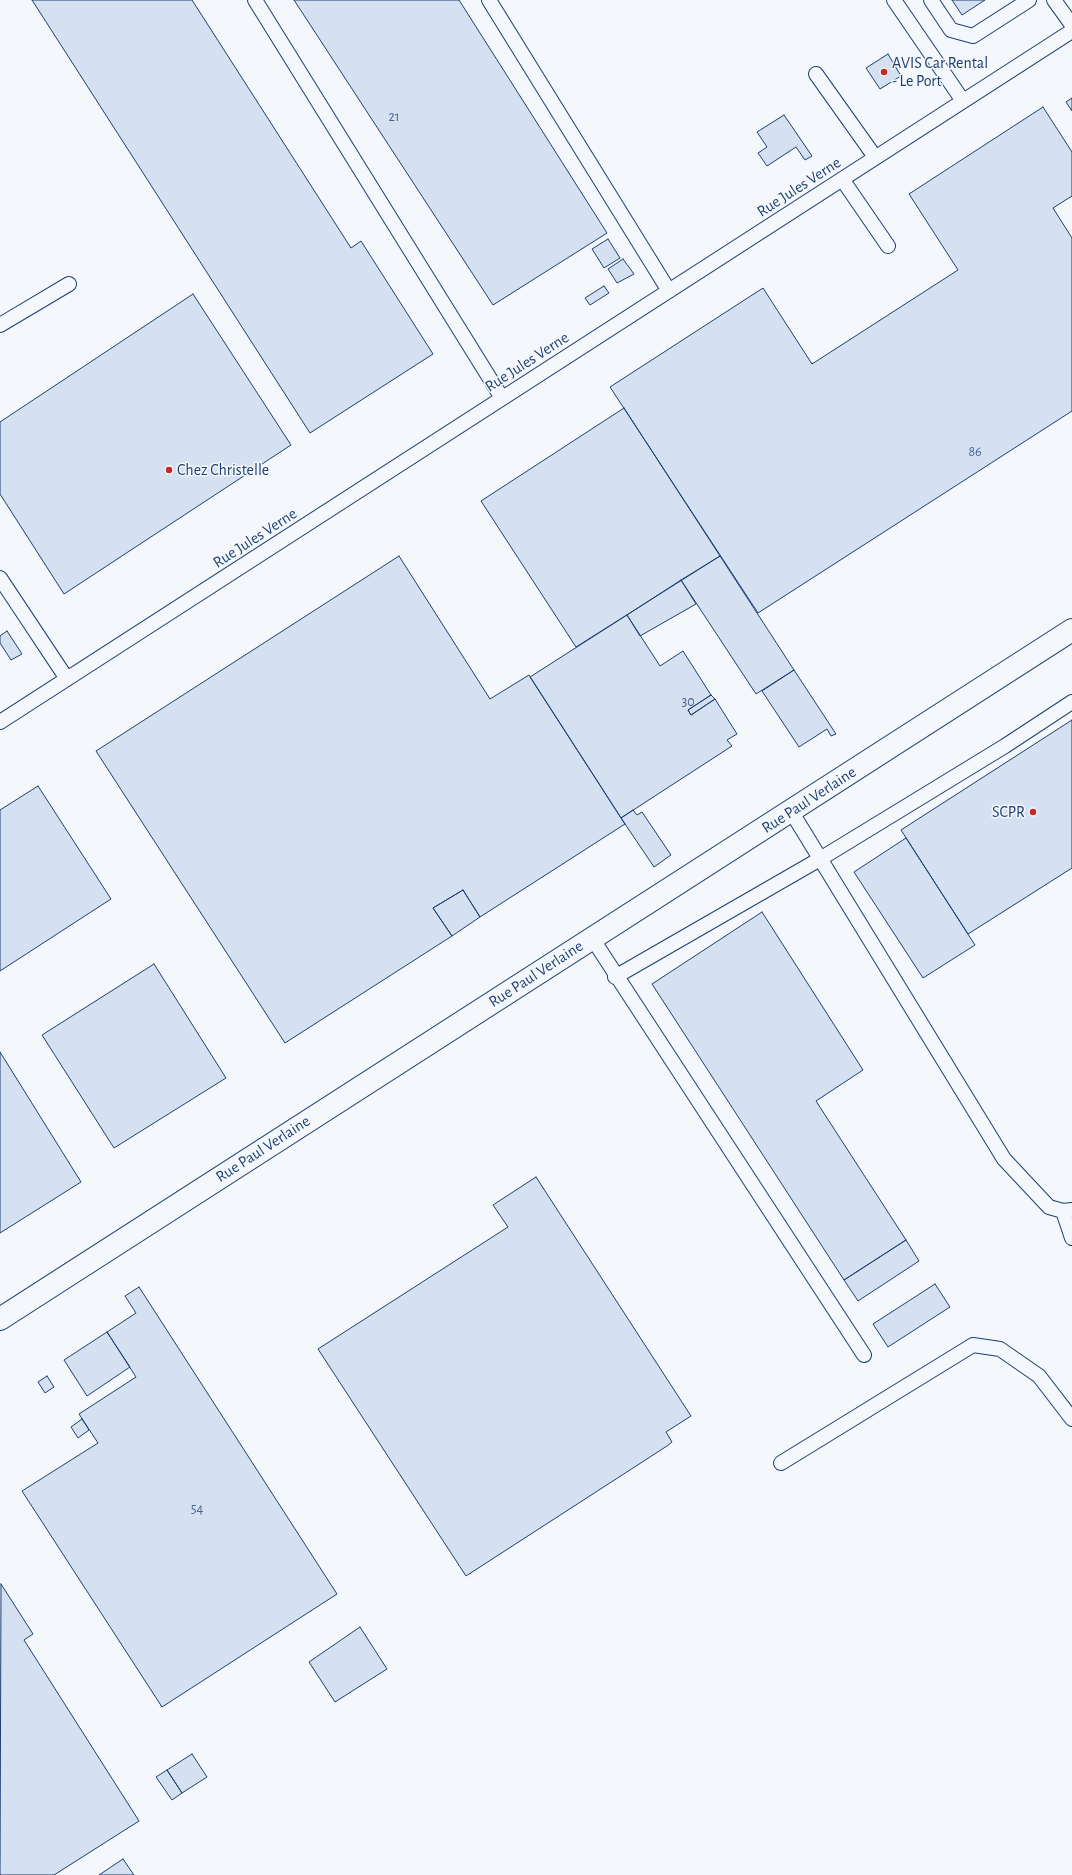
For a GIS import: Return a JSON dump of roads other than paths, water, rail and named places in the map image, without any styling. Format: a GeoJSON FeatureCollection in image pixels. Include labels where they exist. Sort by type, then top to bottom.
{"type":"FeatureCollection","features":[{"type":"Feature","properties":{"kind":"street","name":"Rue Paul Verlaine"},"geometry":{"type":"LineString","coordinates":[[0,1319],[1072,630]]}},
{"type":"Feature","properties":{"kind":"lane"},"geometry":{"type":"LineString","coordinates":[[255,0],[502,398]]}},
{"type":"Feature","properties":{"kind":"lane"},"geometry":{"type":"LineString","coordinates":[[489,0],[669,291]]}},
{"type":"Feature","properties":{"kind":"lane"},"geometry":{"type":"LineString","coordinates":[[894,0],[964,101]]}},
{"type":"Feature","properties":{"kind":"lane"},"geometry":{"type":"LineString","coordinates":[[931,0],[951,30],[973,36],[1029,0]]}},
{"type":"Feature","properties":{"kind":"lane"},"geometry":{"type":"LineString","coordinates":[[1054,0],[1072,25]]}},
{"type":"Feature","properties":{"kind":"lane","name":"Rue Jules Verne"},"geometry":{"type":"LineString","coordinates":[[0,722],[669,291],[875,156],[964,101],[1072,31]]}},
{"type":"Feature","properties":{"kind":"lane"},"geometry":{"type":"LineString","coordinates":[[816,74],[875,156]]}},
{"type":"Feature","properties":{"kind":"lane"},"geometry":{"type":"LineString","coordinates":[[842,179],[888,246]]}},
{"type":"Feature","properties":{"kind":"lane"},"geometry":{"type":"LineString","coordinates":[[0,325],[69,284]]}},
{"type":"Feature","properties":{"kind":"lane"},"geometry":{"type":"LineString","coordinates":[[0,578],[67,679]]}},
{"type":"Feature","properties":{"kind":"lane"},"geometry":{"type":"LineString","coordinates":[[615,977],[820,859],[1005,746],[1072,702]]}},
{"type":"Feature","properties":{"kind":"lane"},"geometry":{"type":"LineString","coordinates":[[791,811],[1004,1159],[1049,1207],[1067,1210],[1072,1238]]}},
{"type":"Feature","properties":{"kind":"lane"},"geometry":{"type":"LineString","coordinates":[[592,938],[615,977],[864,1355]]}},
{"type":"Feature","properties":{"kind":"lane"},"geometry":{"type":"LineString","coordinates":[[781,1463],[973,1345],[1000,1349],[1039,1376],[1072,1419]]}},
{"type":"Feature","properties":{"kind":"place","name":"AVIS Car Rental - Le Port"},"geometry":{"type":"Point","coordinates":[884,72]}},
{"type":"Feature","properties":{"kind":"place","name":"Chez Christelle"},"geometry":{"type":"Point","coordinates":[169,470]}},
{"type":"Feature","properties":{"kind":"place","name":"SCPR"},"geometry":{"type":"Point","coordinates":[1033,812]}}]}
